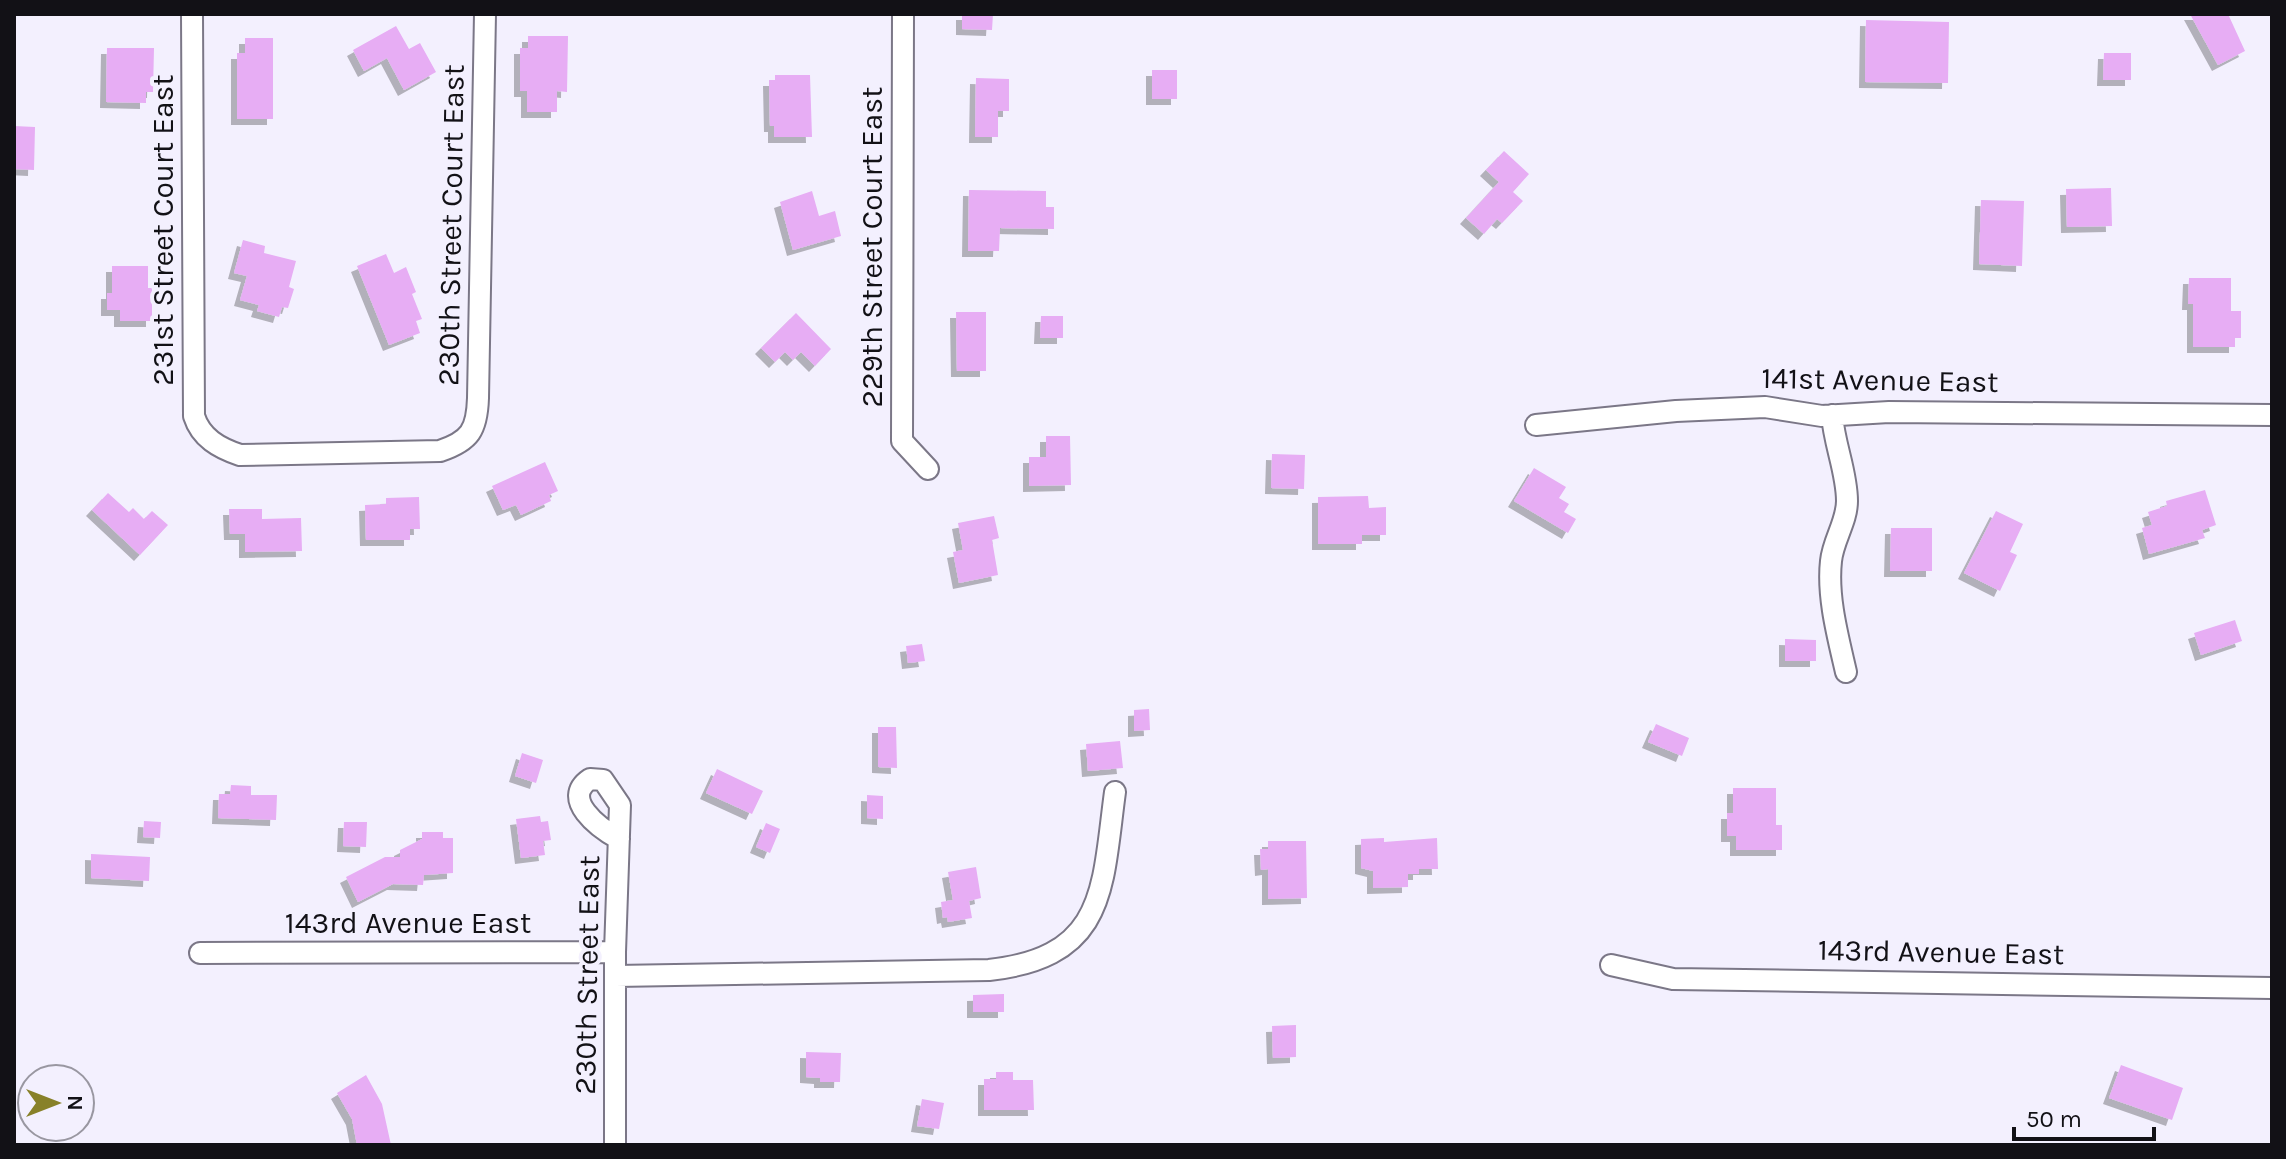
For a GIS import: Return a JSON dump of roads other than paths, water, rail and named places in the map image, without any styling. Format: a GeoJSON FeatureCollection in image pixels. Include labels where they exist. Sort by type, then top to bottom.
{"type":"FeatureCollection","features":[{"type":"Feature","properties":{"kind":"street","name":"231st Street Court East"},"geometry":{"type":"LineString","coordinates":[[192,14],[193,393],[194,416],[199,430],[226,450],[240,455],[440,451],[456,445],[469,435]]}},
{"type":"Feature","properties":{"kind":"street","name":"230th Street Court East"},"geometry":{"type":"LineString","coordinates":[[469,435],[475,425],[478,398],[485,14]]}},
{"type":"Feature","properties":{"kind":"street","name":"229th Street Court East"},"geometry":{"type":"LineString","coordinates":[[903,14],[902,441],[928,469]]}},
{"type":"Feature","properties":{"kind":"street","name":"141st Avenue East"},"geometry":{"type":"LineString","coordinates":[[1536,425],[1676,411],[1765,407],[1832,415],[1918,412],[2272,415]]}},
{"type":"Feature","properties":{"kind":"street"},"geometry":{"type":"LineString","coordinates":[[1832,415],[1833,439],[1847,487],[1847,507],[1831,558],[1830,582],[1846,672]]}},
{"type":"Feature","properties":{"kind":"street","name":"230th Street East"},"geometry":{"type":"LineString","coordinates":[[615,1145],[615,952],[619,839],[620,805],[603,780],[590,779],[580,785],[578,794],[583,807],[599,829],[619,839]]}},
{"type":"Feature","properties":{"kind":"street"},"geometry":{"type":"LineString","coordinates":[[616,976],[989,970],[1016,967],[1050,955],[1067,945],[1084,928],[1095,907],[1103,882],[1115,792]]}},
{"type":"Feature","properties":{"kind":"street","name":"143rd Avenue East"},"geometry":{"type":"LineString","coordinates":[[200,953],[615,952]]}},
{"type":"Feature","properties":{"kind":"street","name":"143rd Avenue East"},"geometry":{"type":"LineString","coordinates":[[1611,965],[1673,979],[2272,988]]}}]}
